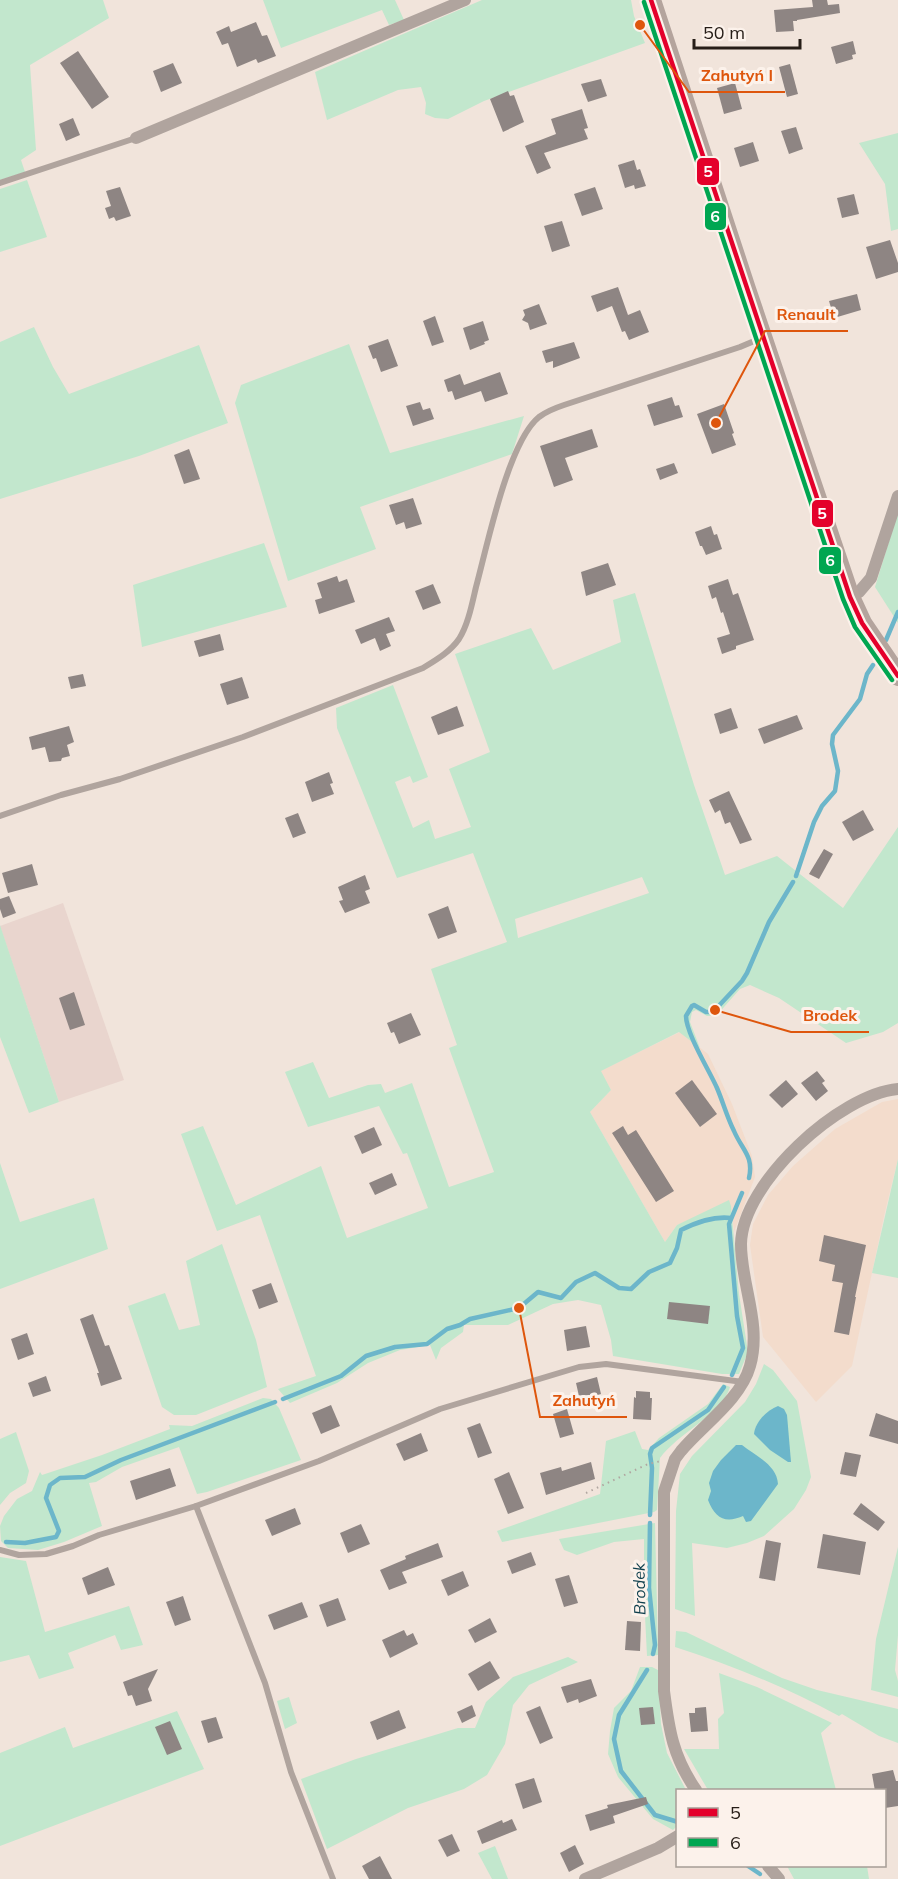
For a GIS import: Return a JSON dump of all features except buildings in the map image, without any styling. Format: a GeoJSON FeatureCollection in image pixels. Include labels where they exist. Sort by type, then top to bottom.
{"type":"FeatureCollection","features":[{"type":"Feature","properties":{"kind":"main road"},"geometry":{"type":"LineString","coordinates":[[651,0],[850,597],[869,635],[898,676]]}},
{"type":"Feature","properties":{"kind":"street"},"geometry":{"type":"LineString","coordinates":[[135,138],[465,0]]}},
{"type":"Feature","properties":{"kind":"street"},"geometry":{"type":"LineString","coordinates":[[850,597],[860,592],[871,579],[898,496]]}},
{"type":"Feature","properties":{"kind":"street"},"geometry":{"type":"LineString","coordinates":[[695,1789],[675,1752],[664,1691],[664,1492],[675,1459],[681,1450],[735,1395],[750,1366],[754,1345],[753,1316],[743,1266],[741,1242],[748,1212],[756,1195],[777,1167],[812,1134],[840,1112],[862,1099],[898,1089]]}},
{"type":"Feature","properties":{"kind":"street"},"geometry":{"type":"LineString","coordinates":[[585,1879],[658,1848],[676,1837]]}},
{"type":"Feature","properties":{"kind":"street"},"geometry":{"type":"LineString","coordinates":[[769,1867],[779,1879]]}},
{"type":"Feature","properties":{"kind":"lane"},"geometry":{"type":"LineString","coordinates":[[0,183],[135,138]]}},
{"type":"Feature","properties":{"kind":"lane"},"geometry":{"type":"LineString","coordinates":[[0,816],[61,795],[120,779],[243,736],[414,671],[440,658],[453,648],[466,623],[495,513],[511,467],[520,444],[538,418],[564,405],[762,338]]}},
{"type":"Feature","properties":{"kind":"lane"},"geometry":{"type":"LineString","coordinates":[[0,1550],[20,1555],[46,1554],[73,1546],[99,1535],[196,1506],[319,1461],[440,1409],[579,1367],[606,1364],[743,1382]]}},
{"type":"Feature","properties":{"kind":"lane"},"geometry":{"type":"LineString","coordinates":[[196,1506],[265,1683],[291,1772],[333,1879]]}},
{"type":"Feature","properties":{"kind":"path"},"geometry":{"type":"LineString","coordinates":[[586,1493],[655,1462]]}},
{"type":"Feature","properties":{"kind":"shaded area"},"geometry":{"type":"Polygon","coordinates":[[[63,903],[124,1080],[59,1102],[0,926],[63,903]]]}},
{"type":"Feature","properties":{"kind":"shaded area"},"geometry":{"type":"Polygon","coordinates":[[[680,1032],[708,1054],[732,1104],[752,1156],[755,1177],[734,1232],[731,1206],[677,1225],[665,1242],[590,1112],[611,1090],[600,1071],[680,1032]]]}},
{"type":"Feature","properties":{"kind":"shaded area"},"geometry":{"type":"Polygon","coordinates":[[[898,1099],[898,1159],[852,1366],[816,1402],[763,1337],[750,1245],[753,1224],[768,1195],[793,1166],[835,1129],[882,1102],[898,1099]]]}},
{"type":"Feature","properties":{"kind":"green space"},"geometry":{"type":"Polygon","coordinates":[[[0,0],[103,0],[109,18],[30,65],[36,150],[21,160],[25,172],[0,180],[0,0]]]}},
{"type":"Feature","properties":{"kind":"green space"},"geometry":{"type":"Polygon","coordinates":[[[263,0],[395,0],[404,20],[389,25],[382,10],[281,48],[263,0]]]}},
{"type":"Feature","properties":{"kind":"green space"},"geometry":{"type":"Polygon","coordinates":[[[482,0],[631,0],[634,16],[645,43],[484,101],[448,119],[425,114],[426,103],[421,87],[398,90],[327,120],[315,72],[482,0]]]}},
{"type":"Feature","properties":{"kind":"green space"},"geometry":{"type":"Polygon","coordinates":[[[898,133],[898,229],[891,231],[885,184],[859,143],[898,133]]]}},
{"type":"Feature","properties":{"kind":"green space"},"geometry":{"type":"Polygon","coordinates":[[[27,180],[47,237],[0,252],[0,189],[27,180]]]}},
{"type":"Feature","properties":{"kind":"green space"},"geometry":{"type":"Polygon","coordinates":[[[34,327],[69,394],[199,345],[228,423],[139,456],[0,499],[0,342],[34,327]]]}},
{"type":"Feature","properties":{"kind":"green space"},"geometry":{"type":"Polygon","coordinates":[[[349,344],[390,453],[524,416],[512,454],[360,507],[376,549],[288,581],[235,403],[241,385],[349,344]]]}},
{"type":"Feature","properties":{"kind":"green space"},"geometry":{"type":"Polygon","coordinates":[[[898,512],[898,623],[875,587],[898,512]]]}},
{"type":"Feature","properties":{"kind":"green space"},"geometry":{"type":"Polygon","coordinates":[[[264,543],[287,607],[142,647],[133,585],[264,543]]]}},
{"type":"Feature","properties":{"kind":"green space"},"geometry":{"type":"Polygon","coordinates":[[[635,593],[694,785],[725,875],[777,856],[843,908],[898,827],[898,1023],[883,1032],[846,1043],[779,998],[750,985],[740,989],[716,1016],[707,1016],[696,1010],[692,1012],[690,1022],[700,1048],[679,1032],[601,1071],[611,1090],[590,1112],[665,1242],[677,1225],[729,1200],[748,1352],[739,1374],[722,1374],[613,1356],[601,1305],[578,1300],[553,1304],[508,1325],[464,1325],[463,1332],[441,1348],[436,1360],[430,1345],[400,1350],[368,1363],[337,1383],[290,1403],[278,1389],[316,1376],[260,1215],[217,1231],[181,1134],[203,1126],[236,1205],[321,1166],[347,1238],[428,1208],[407,1153],[403,1154],[379,1106],[308,1127],[285,1072],[313,1062],[329,1098],[368,1085],[381,1084],[385,1093],[412,1083],[449,1187],[494,1172],[449,1048],[457,1045],[431,969],[507,942],[473,853],[397,878],[337,728],[336,708],[393,685],[428,777],[413,783],[410,776],[395,782],[413,828],[429,820],[435,839],[471,827],[449,769],[490,752],[455,654],[531,628],[553,670],[621,642],[613,600],[635,593]],[[642,877],[515,919],[518,938],[649,893],[642,877]]]}},
{"type":"Feature","properties":{"kind":"green space"},"geometry":{"type":"Polygon","coordinates":[[[0,925],[59,1102],[29,1113],[0,1037],[0,925]]]}},
{"type":"Feature","properties":{"kind":"green space"},"geometry":{"type":"Polygon","coordinates":[[[898,1159],[898,1278],[872,1273],[898,1159]]]}},
{"type":"Feature","properties":{"kind":"green space"},"geometry":{"type":"Polygon","coordinates":[[[0,1163],[20,1222],[94,1198],[108,1249],[0,1289],[0,1163]]]}},
{"type":"Feature","properties":{"kind":"green space"},"geometry":{"type":"Polygon","coordinates":[[[222,1244],[256,1340],[267,1387],[196,1415],[174,1415],[162,1407],[128,1306],[165,1293],[179,1330],[200,1325],[186,1261],[222,1244]]]}},
{"type":"Feature","properties":{"kind":"green space"},"geometry":{"type":"Polygon","coordinates":[[[764,1364],[773,1370],[797,1401],[811,1477],[794,1509],[764,1536],[727,1548],[692,1543],[695,1616],[675,1609],[676,1511],[680,1474],[692,1456],[745,1402],[764,1364]]]}},
{"type":"Feature","properties":{"kind":"green space"},"geometry":{"type":"Polygon","coordinates":[[[723,1384],[730,1387],[726,1397],[709,1415],[667,1449],[660,1458],[657,1510],[502,1542],[497,1531],[600,1494],[606,1441],[635,1431],[642,1449],[648,1450],[659,1438],[708,1404],[723,1384]]]}},
{"type":"Feature","properties":{"kind":"green space"},"geometry":{"type":"Polygon","coordinates":[[[263,1398],[271,1399],[279,1408],[301,1460],[197,1494],[179,1447],[122,1467],[96,1482],[89,1483],[102,1526],[38,1550],[8,1548],[1,1541],[0,1526],[4,1516],[17,1499],[32,1491],[40,1472],[42,1475],[102,1455],[170,1429],[169,1425],[192,1426],[263,1398]]]}},
{"type":"Feature","properties":{"kind":"green space"},"geometry":{"type":"Polygon","coordinates":[[[16,1432],[29,1471],[26,1483],[10,1493],[0,1505],[0,1439],[16,1432]]]}},
{"type":"Feature","properties":{"kind":"green space"},"geometry":{"type":"Polygon","coordinates":[[[655,1523],[658,1655],[647,1656],[644,1539],[614,1542],[577,1555],[564,1550],[559,1539],[655,1523]]]}},
{"type":"Feature","properties":{"kind":"green space"},"geometry":{"type":"Polygon","coordinates":[[[898,1547],[898,1635],[895,1670],[898,1697],[871,1690],[876,1639],[898,1547]]]}},
{"type":"Feature","properties":{"kind":"green space"},"geometry":{"type":"Polygon","coordinates":[[[0,1557],[26,1561],[45,1632],[129,1606],[143,1645],[121,1650],[115,1635],[68,1653],[74,1668],[39,1679],[29,1655],[0,1662],[0,1557]]]}},
{"type":"Feature","properties":{"kind":"green space"},"geometry":{"type":"Polygon","coordinates":[[[676,1631],[686,1632],[782,1678],[817,1690],[898,1709],[898,1743],[879,1736],[842,1714],[839,1716],[759,1678],[675,1647],[676,1631]]]}},
{"type":"Feature","properties":{"kind":"green space"},"geometry":{"type":"Polygon","coordinates":[[[568,1657],[578,1662],[529,1685],[513,1705],[505,1744],[487,1775],[464,1789],[408,1808],[327,1849],[301,1779],[356,1759],[458,1728],[475,1728],[486,1702],[513,1677],[568,1657]]]}},
{"type":"Feature","properties":{"kind":"green space"},"geometry":{"type":"Polygon","coordinates":[[[640,1667],[652,1667],[658,1670],[661,1724],[667,1753],[685,1789],[676,1789],[676,1827],[673,1830],[653,1819],[618,1777],[608,1754],[614,1708],[631,1691],[640,1667]]]}},
{"type":"Feature","properties":{"kind":"green space"},"geometry":{"type":"Polygon","coordinates":[[[719,1673],[757,1687],[832,1723],[821,1733],[836,1789],[707,1789],[684,1749],[719,1749],[718,1719],[724,1713],[719,1673]]]}},
{"type":"Feature","properties":{"kind":"green space"},"geometry":{"type":"Polygon","coordinates":[[[289,1697],[297,1723],[285,1729],[277,1701],[289,1697]]]}},
{"type":"Feature","properties":{"kind":"green space"},"geometry":{"type":"Polygon","coordinates":[[[177,1711],[204,1769],[0,1846],[0,1753],[65,1727],[73,1748],[177,1711]]]}},
{"type":"Feature","properties":{"kind":"green space"},"geometry":{"type":"Polygon","coordinates":[[[495,1846],[508,1879],[492,1879],[478,1853],[495,1846]]]}},
{"type":"Feature","properties":{"kind":"green space"},"geometry":{"type":"Polygon","coordinates":[[[788,1867],[867,1867],[869,1879],[794,1879],[788,1867]]]}},
{"type":"Feature","properties":{"kind":"water"},"geometry":{"type":"Polygon","coordinates":[[[778,1406],[784,1409],[787,1415],[791,1462],[770,1450],[754,1434],[762,1417],[778,1406]]]}},
{"type":"Feature","properties":{"kind":"water"},"geometry":{"type":"Polygon","coordinates":[[[736,1445],[742,1445],[770,1466],[777,1477],[778,1484],[751,1521],[746,1522],[743,1516],[731,1519],[721,1518],[708,1500],[711,1491],[709,1483],[713,1471],[736,1445]]]}},
{"type":"Feature","properties":{"kind":"waterway","name":"Brodek"},"geometry":{"type":"LineString","coordinates":[[886,640],[898,612]]}},
{"type":"Feature","properties":{"kind":"waterway","name":"Brodek"},"geometry":{"type":"LineString","coordinates":[[796,876],[814,822],[822,806],[835,791],[838,771],[832,744],[833,735],[860,699],[867,674],[873,665]]}},
{"type":"Feature","properties":{"kind":"waterway","name":"Brodek"},"geometry":{"type":"LineString","coordinates":[[749,1178],[749,1158],[737,1138],[717,1088],[694,1042],[686,1016],[694,1005],[706,1012],[713,1012],[742,981],[769,922],[793,882]]}},
{"type":"Feature","properties":{"kind":"waterway","name":"Brodek"},"geometry":{"type":"LineString","coordinates":[[732,1375],[743,1348],[737,1316],[729,1224],[742,1193]]}},
{"type":"Feature","properties":{"kind":"waterway"},"geometry":{"type":"LineString","coordinates":[[283,1399],[341,1376],[366,1356],[395,1347],[427,1344],[447,1329],[470,1319],[519,1308],[538,1292],[561,1298],[576,1282],[595,1273],[619,1288],[631,1289],[649,1272],[670,1263],[677,1248],[681,1230],[705,1220],[731,1218]]}},
{"type":"Feature","properties":{"kind":"waterway","name":"Brodek"},"geometry":{"type":"LineString","coordinates":[[650,1515],[652,1468],[650,1454],[652,1448],[708,1410],[724,1387]]}},
{"type":"Feature","properties":{"kind":"waterway"},"geometry":{"type":"LineString","coordinates":[[6,1542],[25,1543],[56,1537],[59,1531],[46,1498],[50,1485],[60,1478],[85,1477],[121,1460],[275,1402]]}},
{"type":"Feature","properties":{"kind":"waterway","name":"Brodek"},"geometry":{"type":"LineString","coordinates":[[650,1523],[649,1588],[655,1645],[653,1654]]}},
{"type":"Feature","properties":{"kind":"waterway","name":"Brodek"},"geometry":{"type":"LineString","coordinates":[[647,1670],[619,1715],[614,1739],[621,1771],[655,1815],[676,1821]]}},
{"type":"Feature","properties":{"kind":"waterway","name":"Brodek"},"geometry":{"type":"LineString","coordinates":[[750,1867],[760,1874]]}},
{"type":"Feature","properties":{"kind":"transit line","name":"5"},"geometry":{"type":"LineString","coordinates":[[651,0],[850,597],[862,623],[898,676]]}},
{"type":"Feature","properties":{"kind":"transit line","name":"6"},"geometry":{"type":"LineString","coordinates":[[644,2],[843,599],[855,627],[892,680]]}},
{"type":"Feature","properties":{"kind":"place","name":"Zahutyń I"},"geometry":{"type":"Point","coordinates":[640,25]}},
{"type":"Feature","properties":{"kind":"place","name":"Renault"},"geometry":{"type":"Point","coordinates":[716,423]}},
{"type":"Feature","properties":{"kind":"place","name":"Brodek"},"geometry":{"type":"Point","coordinates":[715,1010]}},
{"type":"Feature","properties":{"kind":"place","name":"Zahutyń"},"geometry":{"type":"Point","coordinates":[519,1308]}}]}
